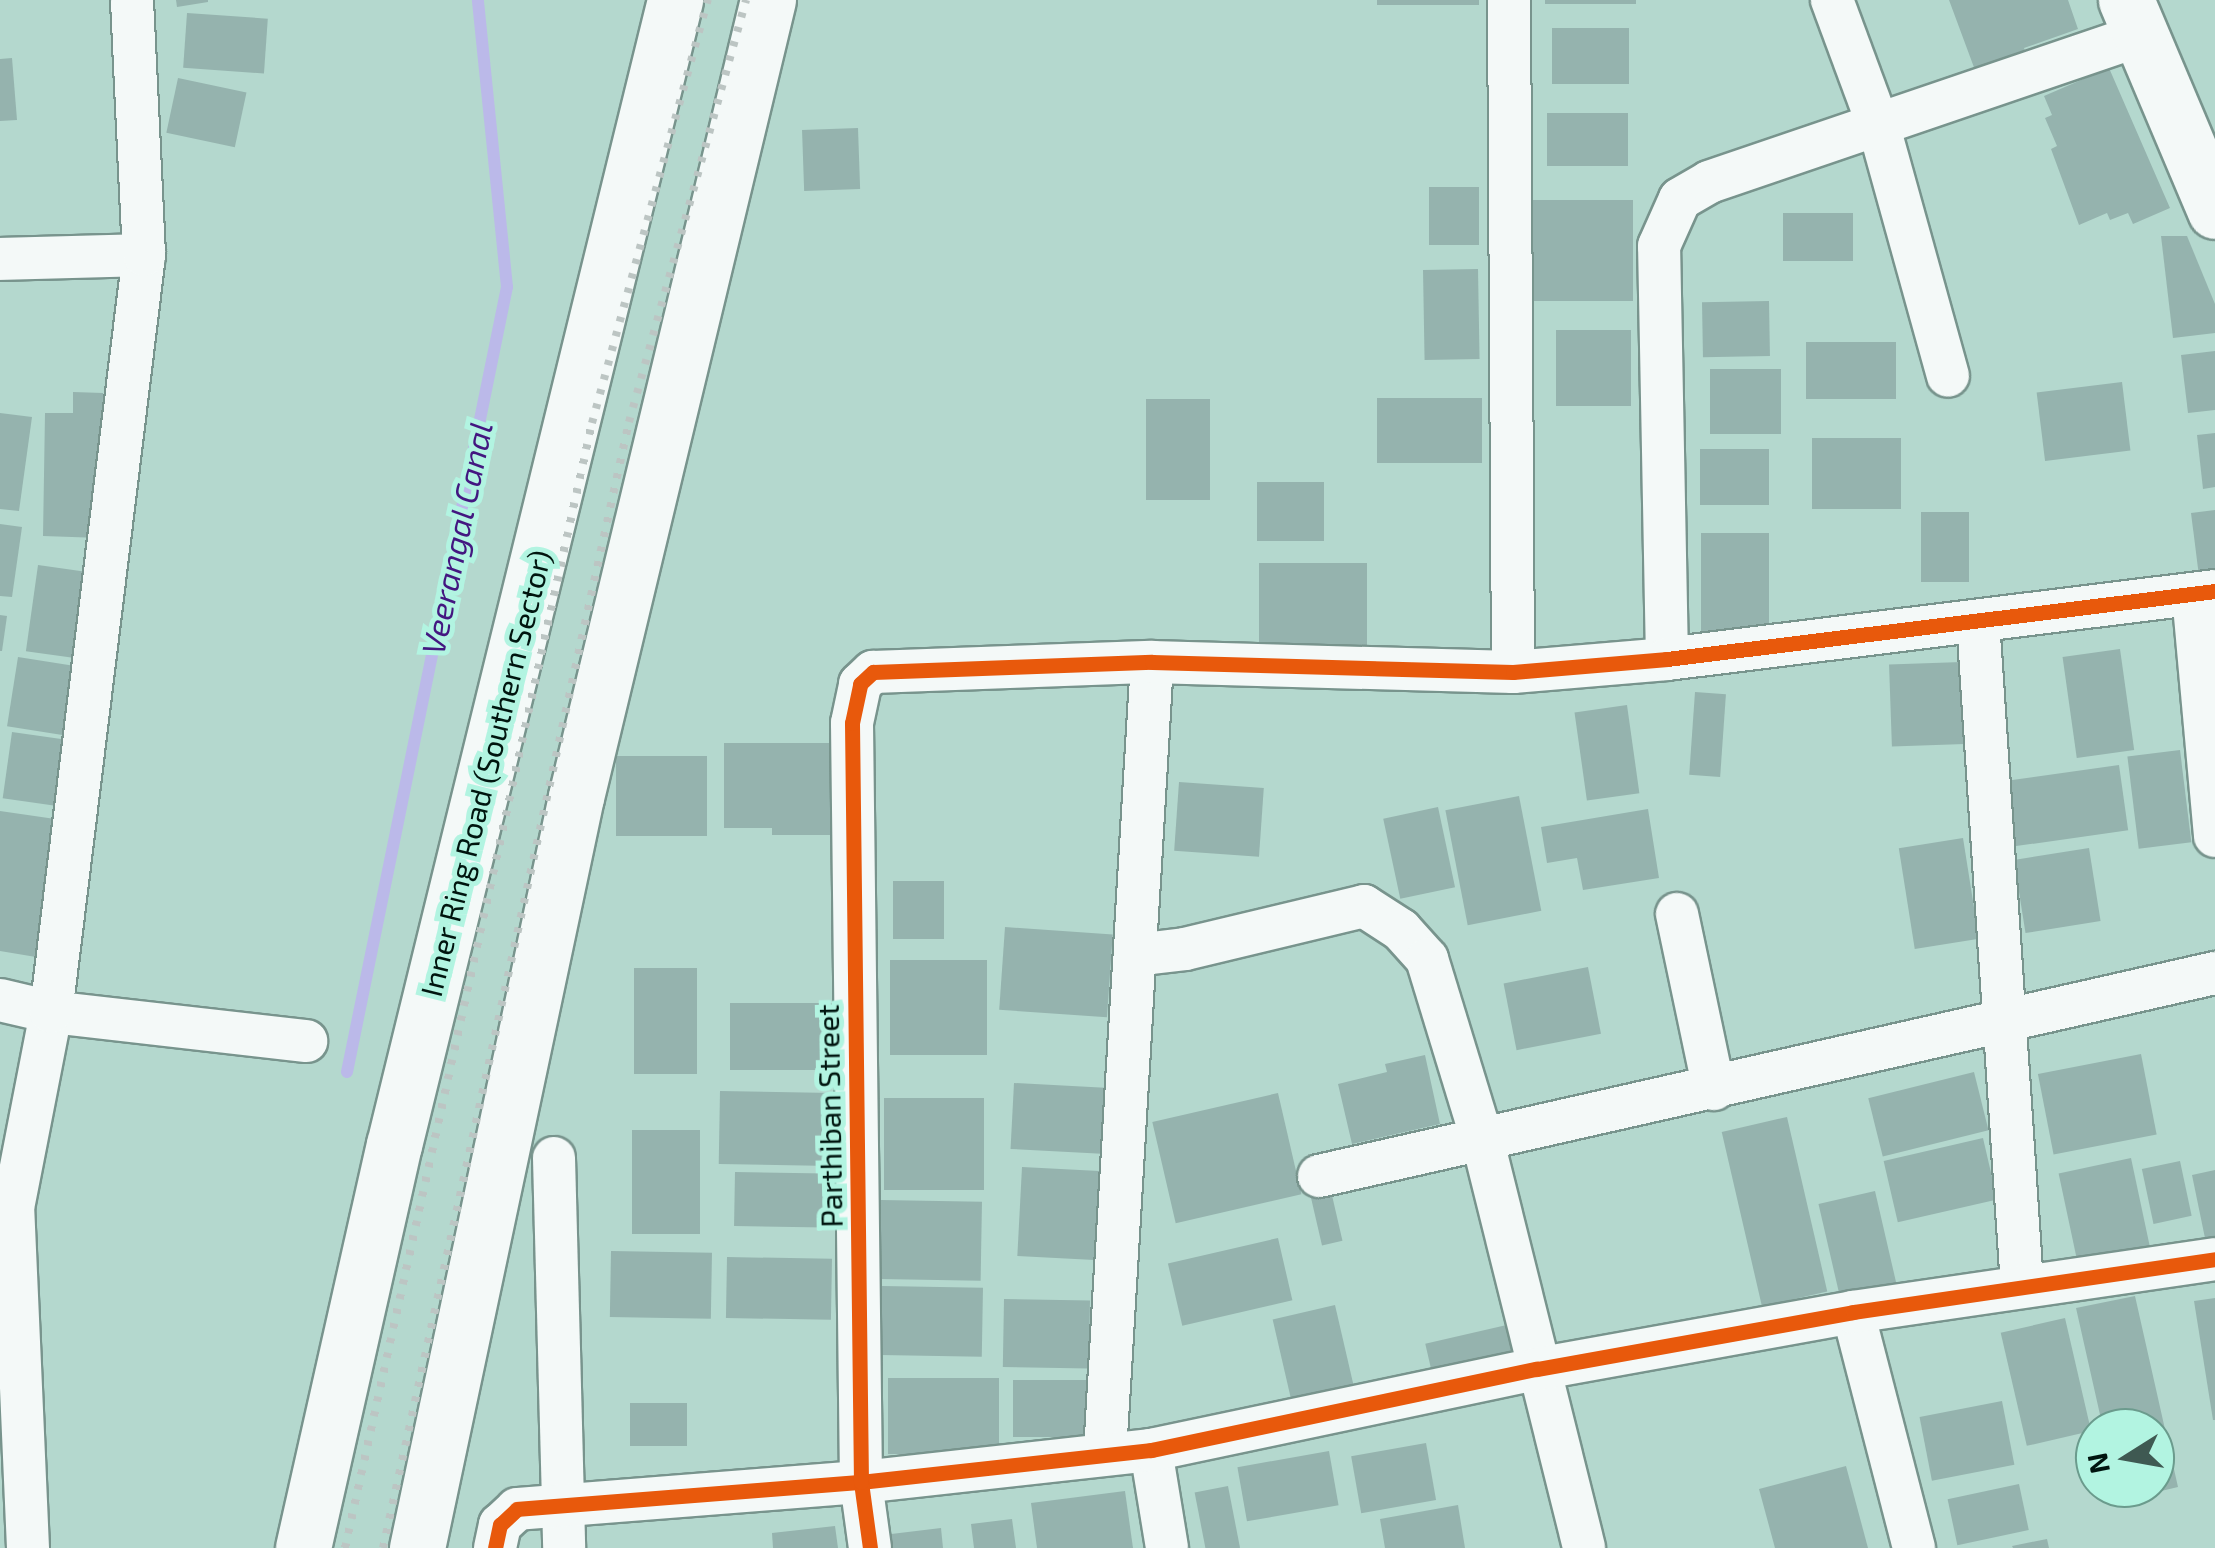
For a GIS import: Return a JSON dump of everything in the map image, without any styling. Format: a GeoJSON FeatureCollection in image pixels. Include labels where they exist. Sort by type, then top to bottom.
{"type":"FeatureCollection","features":[{"type":"Feature","properties":{"kind":"main road","name":"Inner Ring Road (Southern Sector)"},"geometry":{"type":"LineString","coordinates":[[302,1548],[394,1145],[675,0]]}},
{"type":"Feature","properties":{"kind":"main road"},"geometry":{"type":"LineString","coordinates":[[417,1548],[576,797],[768,0]]}},
{"type":"Feature","properties":{"kind":"main road"},"geometry":{"type":"LineString","coordinates":[[2132,18],[2215,211]]}},
{"type":"Feature","properties":{"kind":"street"},"geometry":{"type":"LineString","coordinates":[[19,1539],[7,1208],[52,1012],[144,255],[132,0]]}},
{"type":"Feature","properties":{"kind":"street"},"geometry":{"type":"LineString","coordinates":[[1509,0],[1513,672]]}},
{"type":"Feature","properties":{"kind":"street"},"geometry":{"type":"LineString","coordinates":[[1832,0],[1879,126],[1948,376]]}},
{"type":"Feature","properties":{"kind":"street"},"geometry":{"type":"LineString","coordinates":[[1667,659],[1660,246],[1680,199],[1709,182],[1879,126],[2132,18]]}},
{"type":"Feature","properties":{"kind":"street"},"geometry":{"type":"LineString","coordinates":[[0,259],[144,255]]}},
{"type":"Feature","properties":{"kind":"street"},"geometry":{"type":"LineString","coordinates":[[1105,1453],[1152,662],[1513,672],[1667,659],[2204,592],[2215,836]]}},
{"type":"Feature","properties":{"kind":"street"},"geometry":{"type":"LineString","coordinates":[[1978,621],[2022,1286]]}},
{"type":"Feature","properties":{"kind":"street","name":"Parthiban Street"},"geometry":{"type":"LineString","coordinates":[[870,1548],[862,1482],[852,723],[860,684],[873,672],[893,668],[1152,662]]}},
{"type":"Feature","properties":{"kind":"street"},"geometry":{"type":"LineString","coordinates":[[1134,955],[1185,950],[1364,906],[1401,930],[1427,960],[1483,1142],[1583,1548]]}},
{"type":"Feature","properties":{"kind":"street"},"geometry":{"type":"LineString","coordinates":[[1677,914],[1714,1089]]}},
{"type":"Feature","properties":{"kind":"street"},"geometry":{"type":"LineString","coordinates":[[1319,1176],[2215,974]]}},
{"type":"Feature","properties":{"kind":"street"},"geometry":{"type":"LineString","coordinates":[[0,1000],[52,1012],[306,1041]]}},
{"type":"Feature","properties":{"kind":"street"},"geometry":{"type":"LineString","coordinates":[[554,1158],[559,1423],[571,1520]]}},
{"type":"Feature","properties":{"kind":"street"},"geometry":{"type":"LineString","coordinates":[[495,1548],[500,1525],[517,1510],[571,1520],[1151,1450],[1537,1369],[1853,1312],[2215,1260]]}},
{"type":"Feature","properties":{"kind":"street"},"geometry":{"type":"LineString","coordinates":[[1853,1312],[1914,1548]]}},
{"type":"Feature","properties":{"kind":"street"},"geometry":{"type":"LineString","coordinates":[[1151,1450],[1167,1548]]}},
{"type":"Feature","properties":{"kind":"building"},"geometry":{"type":"Polygon","coordinates":[[[176,0],[208,0],[208,2],[177,7],[176,0]]]}},
{"type":"Feature","properties":{"kind":"building"},"geometry":{"type":"Polygon","coordinates":[[[1377,0],[1479,0],[1479,5],[1377,5],[1377,0]]]}},
{"type":"Feature","properties":{"kind":"building"},"geometry":{"type":"Polygon","coordinates":[[[1545,0],[1636,0],[1636,4],[1545,4],[1545,0]]]}},
{"type":"Feature","properties":{"kind":"building"},"geometry":{"type":"Polygon","coordinates":[[[1949,0],[2068,0],[2078,29],[2024,48],[2032,70],[1982,89],[1949,0]]]}},
{"type":"Feature","properties":{"kind":"building"},"geometry":{"type":"Polygon","coordinates":[[[187,13],[268,19],[264,74],[183,68],[187,13]]]}},
{"type":"Feature","properties":{"kind":"building"},"geometry":{"type":"Polygon","coordinates":[[[1552,28],[1629,28],[1629,84],[1552,84],[1552,28]]]}},
{"type":"Feature","properties":{"kind":"building"},"geometry":{"type":"Polygon","coordinates":[[[12,58],[17,120],[0,121],[0,59],[12,58]]]}},
{"type":"Feature","properties":{"kind":"building"},"geometry":{"type":"Polygon","coordinates":[[[2109,68],[2170,208],[2133,224],[2128,213],[2110,220],[2107,213],[2079,225],[2051,149],[2057,146],[2045,118],[2052,115],[2044,96],[2109,68]]]}},
{"type":"Feature","properties":{"kind":"building"},"geometry":{"type":"Polygon","coordinates":[[[178,78],[246,93],[235,147],[166,133],[178,78]]]}},
{"type":"Feature","properties":{"kind":"building"},"geometry":{"type":"Polygon","coordinates":[[[1547,113],[1628,113],[1628,166],[1547,166],[1547,113]]]}},
{"type":"Feature","properties":{"kind":"building"},"geometry":{"type":"Polygon","coordinates":[[[858,128],[860,189],[804,191],[802,130],[858,128]]]}},
{"type":"Feature","properties":{"kind":"building"},"geometry":{"type":"Polygon","coordinates":[[[1429,187],[1479,187],[1479,245],[1429,245],[1429,187]]]}},
{"type":"Feature","properties":{"kind":"building"},"geometry":{"type":"Polygon","coordinates":[[[1533,200],[1633,200],[1633,301],[1533,301],[1533,200]]]}},
{"type":"Feature","properties":{"kind":"building"},"geometry":{"type":"Polygon","coordinates":[[[1783,213],[1853,213],[1853,261],[1783,261],[1783,213]]]}},
{"type":"Feature","properties":{"kind":"building"},"geometry":{"type":"Polygon","coordinates":[[[2161,236],[2187,236],[2215,304],[2215,333],[2173,338],[2161,236]]]}},
{"type":"Feature","properties":{"kind":"building"},"geometry":{"type":"Polygon","coordinates":[[[1478,269],[1480,359],[1425,360],[1423,270],[1478,269]]]}},
{"type":"Feature","properties":{"kind":"building"},"geometry":{"type":"Polygon","coordinates":[[[1769,301],[1770,356],[1703,357],[1702,302],[1769,301]]]}},
{"type":"Feature","properties":{"kind":"building"},"geometry":{"type":"Polygon","coordinates":[[[1556,330],[1631,330],[1631,406],[1556,406],[1556,330]]]}},
{"type":"Feature","properties":{"kind":"building"},"geometry":{"type":"Polygon","coordinates":[[[1806,342],[1896,342],[1896,399],[1806,399],[1806,342]]]}},
{"type":"Feature","properties":{"kind":"building"},"geometry":{"type":"Polygon","coordinates":[[[2215,351],[2215,410],[2188,413],[2181,355],[2215,351]]]}},
{"type":"Feature","properties":{"kind":"building"},"geometry":{"type":"Polygon","coordinates":[[[1710,369],[1781,369],[1781,434],[1710,434],[1710,369]]]}},
{"type":"Feature","properties":{"kind":"building"},"geometry":{"type":"Polygon","coordinates":[[[2122,382],[2130,450],[2045,461],[2037,392],[2122,382]]]}},
{"type":"Feature","properties":{"kind":"building"},"geometry":{"type":"Polygon","coordinates":[[[73,392],[103,393],[101,538],[43,536],[45,413],[73,413],[73,392]]]}},
{"type":"Feature","properties":{"kind":"building"},"geometry":{"type":"Polygon","coordinates":[[[1377,398],[1482,398],[1482,463],[1377,463],[1377,398]]]}},
{"type":"Feature","properties":{"kind":"building"},"geometry":{"type":"Polygon","coordinates":[[[1146,399],[1210,399],[1210,500],[1146,500],[1146,399]]]}},
{"type":"Feature","properties":{"kind":"building"},"geometry":{"type":"Polygon","coordinates":[[[0,413],[32,417],[19,511],[0,509],[0,413]]]}},
{"type":"Feature","properties":{"kind":"building"},"geometry":{"type":"Polygon","coordinates":[[[2215,433],[2215,487],[2203,489],[2197,435],[2215,433]]]}},
{"type":"Feature","properties":{"kind":"building"},"geometry":{"type":"Polygon","coordinates":[[[1812,438],[1901,438],[1901,509],[1812,509],[1812,438]]]}},
{"type":"Feature","properties":{"kind":"building"},"geometry":{"type":"Polygon","coordinates":[[[1700,449],[1769,449],[1769,505],[1700,505],[1700,449]]]}},
{"type":"Feature","properties":{"kind":"building"},"geometry":{"type":"Polygon","coordinates":[[[1257,482],[1324,482],[1324,541],[1257,541],[1257,482]]]}},
{"type":"Feature","properties":{"kind":"building"},"geometry":{"type":"Polygon","coordinates":[[[2215,510],[2215,582],[2200,584],[2191,513],[2215,510]]]}},
{"type":"Feature","properties":{"kind":"building"},"geometry":{"type":"Polygon","coordinates":[[[1921,512],[1969,512],[1969,582],[1921,582],[1921,512]]]}},
{"type":"Feature","properties":{"kind":"building"},"geometry":{"type":"Polygon","coordinates":[[[0,524],[22,527],[12,597],[0,596],[0,524]]]}},
{"type":"Feature","properties":{"kind":"building"},"geometry":{"type":"Polygon","coordinates":[[[1701,533],[1769,533],[1769,634],[1701,634],[1701,533]]]}},
{"type":"Feature","properties":{"kind":"building"},"geometry":{"type":"Polygon","coordinates":[[[1259,563],[1367,563],[1367,651],[1259,651],[1259,563]]]}},
{"type":"Feature","properties":{"kind":"building"},"geometry":{"type":"Polygon","coordinates":[[[38,565],[101,574],[89,660],[26,651],[38,565]]]}},
{"type":"Feature","properties":{"kind":"building"},"geometry":{"type":"Polygon","coordinates":[[[0,615],[7,616],[2,651],[0,651],[0,615]]]}},
{"type":"Feature","properties":{"kind":"building"},"geometry":{"type":"Polygon","coordinates":[[[2120,649],[2134,750],[2077,758],[2063,657],[2120,649]]]}},
{"type":"Feature","properties":{"kind":"building"},"geometry":{"type":"Polygon","coordinates":[[[18,657],[81,667],[70,736],[7,726],[18,657]]]}},
{"type":"Feature","properties":{"kind":"building"},"geometry":{"type":"Polygon","coordinates":[[[1962,662],[1965,744],[1892,746],[1889,665],[1962,662]]]}},
{"type":"Feature","properties":{"kind":"building"},"geometry":{"type":"Polygon","coordinates":[[[1695,692],[1726,694],[1720,777],[1689,775],[1695,692]]]}},
{"type":"Feature","properties":{"kind":"building"},"geometry":{"type":"Polygon","coordinates":[[[1627,705],[1639,793],[1587,801],[1575,712],[1627,705]]]}},
{"type":"Feature","properties":{"kind":"building"},"geometry":{"type":"Polygon","coordinates":[[[12,732],[73,741],[64,807],[3,798],[12,732]]]}},
{"type":"Feature","properties":{"kind":"building"},"geometry":{"type":"Polygon","coordinates":[[[724,743],[834,743],[834,835],[772,835],[772,828],[724,828],[724,743]]]}},
{"type":"Feature","properties":{"kind":"building"},"geometry":{"type":"Polygon","coordinates":[[[2180,750],[2191,842],[2139,849],[2127,756],[2180,750]]]}},
{"type":"Feature","properties":{"kind":"building"},"geometry":{"type":"Polygon","coordinates":[[[616,756],[707,756],[707,836],[616,836],[616,756]]]}},
{"type":"Feature","properties":{"kind":"building"},"geometry":{"type":"Polygon","coordinates":[[[2119,765],[2128,830],[2014,846],[2005,781],[2119,765]]]}},
{"type":"Feature","properties":{"kind":"building"},"geometry":{"type":"Polygon","coordinates":[[[1179,782],[1264,788],[1259,857],[1174,851],[1179,782]]]}},
{"type":"Feature","properties":{"kind":"building"},"geometry":{"type":"Polygon","coordinates":[[[1519,796],[1541,911],[1468,925],[1445,810],[1519,796]]]}},
{"type":"Feature","properties":{"kind":"building"},"geometry":{"type":"Polygon","coordinates":[[[1438,807],[1455,887],[1400,899],[1383,819],[1438,807]]]}},
{"type":"Feature","properties":{"kind":"building"},"geometry":{"type":"Polygon","coordinates":[[[1648,809],[1659,878],[1583,890],[1577,858],[1547,863],[1541,827],[1648,809]]]}},
{"type":"Feature","properties":{"kind":"building"},"geometry":{"type":"Polygon","coordinates":[[[0,811],[62,820],[42,958],[0,951],[0,811]]]}},
{"type":"Feature","properties":{"kind":"building"},"geometry":{"type":"Polygon","coordinates":[[[1963,838],[1979,939],[1915,949],[1899,848],[1963,838]]]}},
{"type":"Feature","properties":{"kind":"building"},"geometry":{"type":"Polygon","coordinates":[[[2089,848],[2101,921],[2026,933],[2014,860],[2089,848]]]}},
{"type":"Feature","properties":{"kind":"building"},"geometry":{"type":"Polygon","coordinates":[[[893,881],[944,881],[944,939],[893,939],[893,881]]]}},
{"type":"Feature","properties":{"kind":"building"},"geometry":{"type":"Polygon","coordinates":[[[1005,927],[1113,935],[1107,1017],[999,1010],[1005,927]]]}},
{"type":"Feature","properties":{"kind":"building"},"geometry":{"type":"Polygon","coordinates":[[[890,960],[987,960],[987,1055],[890,1055],[890,960]]]}},
{"type":"Feature","properties":{"kind":"building"},"geometry":{"type":"Polygon","coordinates":[[[1588,967],[1601,1034],[1517,1050],[1504,983],[1588,967]]]}},
{"type":"Feature","properties":{"kind":"building"},"geometry":{"type":"Polygon","coordinates":[[[634,968],[697,968],[697,1074],[634,1074],[634,968]]]}},
{"type":"Feature","properties":{"kind":"building"},"geometry":{"type":"Polygon","coordinates":[[[730,1003],[832,1003],[832,1070],[730,1070],[730,1003]]]}},
{"type":"Feature","properties":{"kind":"building"},"geometry":{"type":"Polygon","coordinates":[[[2141,1054],[2157,1134],[2054,1155],[2038,1074],[2141,1054]]]}},
{"type":"Feature","properties":{"kind":"building"},"geometry":{"type":"Polygon","coordinates":[[[1425,1055],[1440,1124],[1352,1144],[1338,1084],[1387,1072],[1385,1064],[1425,1055]]]}},
{"type":"Feature","properties":{"kind":"building"},"geometry":{"type":"Polygon","coordinates":[[[1974,1072],[1989,1130],[1883,1157],[1868,1098],[1974,1072]]]}},
{"type":"Feature","properties":{"kind":"building"},"geometry":{"type":"Polygon","coordinates":[[[1014,1083],[1105,1088],[1101,1154],[1011,1149],[1014,1083]]]}},
{"type":"Feature","properties":{"kind":"building"},"geometry":{"type":"Polygon","coordinates":[[[720,1091],[833,1093],[832,1166],[719,1164],[720,1091]]]}},
{"type":"Feature","properties":{"kind":"building"},"geometry":{"type":"Polygon","coordinates":[[[1278,1093],[1301,1194],[1176,1223],[1152,1122],[1278,1093]]]}},
{"type":"Feature","properties":{"kind":"building"},"geometry":{"type":"Polygon","coordinates":[[[884,1098],[984,1098],[984,1190],[884,1190],[884,1098]]]}},
{"type":"Feature","properties":{"kind":"building"},"geometry":{"type":"Polygon","coordinates":[[[1787,1117],[1827,1291],[1762,1306],[1722,1132],[1787,1117]]]}},
{"type":"Feature","properties":{"kind":"building"},"geometry":{"type":"Polygon","coordinates":[[[632,1130],[700,1130],[700,1234],[632,1234],[632,1130]]]}},
{"type":"Feature","properties":{"kind":"building"},"geometry":{"type":"Polygon","coordinates":[[[1983,1138],[1997,1199],[1898,1222],[1884,1161],[1983,1138]]]}},
{"type":"Feature","properties":{"kind":"building"},"geometry":{"type":"Polygon","coordinates":[[[2131,1158],[2153,1261],[2080,1276],[2059,1173],[2131,1158]]]}},
{"type":"Feature","properties":{"kind":"building"},"geometry":{"type":"Polygon","coordinates":[[[2180,1161],[2192,1216],[2153,1224],[2142,1169],[2180,1161]]]}},
{"type":"Feature","properties":{"kind":"building"},"geometry":{"type":"Polygon","coordinates":[[[1022,1167],[1104,1171],[1099,1260],[1017,1256],[1022,1167]]]}},
{"type":"Feature","properties":{"kind":"building"},"geometry":{"type":"Polygon","coordinates":[[[2215,1170],[2215,1241],[2206,1243],[2192,1175],[2215,1170]]]}},
{"type":"Feature","properties":{"kind":"building"},"geometry":{"type":"Polygon","coordinates":[[[735,1172],[826,1174],[825,1228],[734,1226],[735,1172]]]}},
{"type":"Feature","properties":{"kind":"building"},"geometry":{"type":"Polygon","coordinates":[[[1331,1191],[1342,1241],[1322,1245],[1311,1196],[1331,1191]]]}},
{"type":"Feature","properties":{"kind":"building"},"geometry":{"type":"Polygon","coordinates":[[[1875,1191],[1897,1285],[1840,1298],[1818,1204],[1875,1191]]]}},
{"type":"Feature","properties":{"kind":"building"},"geometry":{"type":"Polygon","coordinates":[[[881,1200],[982,1202],[981,1281],[880,1279],[881,1200]]]}},
{"type":"Feature","properties":{"kind":"building"},"geometry":{"type":"Polygon","coordinates":[[[1278,1238],[1292,1300],[1182,1326],[1168,1263],[1278,1238]]]}},
{"type":"Feature","properties":{"kind":"building"},"geometry":{"type":"Polygon","coordinates":[[[611,1251],[712,1253],[711,1319],[610,1317],[611,1251]]]}},
{"type":"Feature","properties":{"kind":"building"},"geometry":{"type":"Polygon","coordinates":[[[727,1257],[832,1259],[831,1320],[726,1318],[727,1257]]]}},
{"type":"Feature","properties":{"kind":"building"},"geometry":{"type":"Polygon","coordinates":[[[882,1286],[983,1288],[982,1357],[881,1355],[882,1286]]]}},
{"type":"Feature","properties":{"kind":"building"},"geometry":{"type":"Polygon","coordinates":[[[2135,1296],[2160,1408],[2098,1408],[2076,1308],[2135,1296]]]}},
{"type":"Feature","properties":{"kind":"building"},"geometry":{"type":"Polygon","coordinates":[[[2215,1298],[2215,1420],[2213,1420],[2194,1301],[2215,1298]]]}},
{"type":"Feature","properties":{"kind":"building"},"geometry":{"type":"Polygon","coordinates":[[[1004,1299],[1090,1301],[1089,1368],[1003,1367],[1004,1299]]]}},
{"type":"Feature","properties":{"kind":"building"},"geometry":{"type":"Polygon","coordinates":[[[1335,1305],[1354,1388],[1292,1402],[1273,1319],[1335,1305]]]}},
{"type":"Feature","properties":{"kind":"building"},"geometry":{"type":"Polygon","coordinates":[[[2065,1318],[2086,1408],[2075,1408],[2075,1435],[2027,1446],[2001,1333],[2065,1318]]]}},
{"type":"Feature","properties":{"kind":"building"},"geometry":{"type":"Polygon","coordinates":[[[1511,1324],[1517,1351],[1432,1371],[1425,1344],[1511,1324]]]}},
{"type":"Feature","properties":{"kind":"building"},"geometry":{"type":"Polygon","coordinates":[[[888,1378],[999,1378],[999,1454],[888,1454],[888,1378]]]}},
{"type":"Feature","properties":{"kind":"building"},"geometry":{"type":"Polygon","coordinates":[[[1013,1380],[1086,1380],[1086,1437],[1013,1437],[1013,1380]]]}},
{"type":"Feature","properties":{"kind":"building"},"geometry":{"type":"Polygon","coordinates":[[[2002,1401],[2014,1465],[1932,1481],[1920,1417],[2002,1401]]]}},
{"type":"Feature","properties":{"kind":"building"},"geometry":{"type":"Polygon","coordinates":[[[630,1403],[687,1403],[687,1446],[630,1446],[630,1403]]]}},
{"type":"Feature","properties":{"kind":"building"},"geometry":{"type":"Polygon","coordinates":[[[1426,1443],[1436,1500],[1361,1513],[1351,1456],[1426,1443]]]}},
{"type":"Feature","properties":{"kind":"building"},"geometry":{"type":"Polygon","coordinates":[[[1329,1451],[1339,1505],[1247,1521],[1237,1467],[1329,1451]]]}},
{"type":"Feature","properties":{"kind":"building"},"geometry":{"type":"Polygon","coordinates":[[[1846,1466],[1868,1548],[1775,1548],[1759,1489],[1846,1466]]]}},
{"type":"Feature","properties":{"kind":"building"},"geometry":{"type":"Polygon","coordinates":[[[2019,1484],[2029,1530],[1957,1545],[1948,1499],[2019,1484]]]}},
{"type":"Feature","properties":{"kind":"building"},"geometry":{"type":"Polygon","coordinates":[[[1228,1486],[1240,1548],[1205,1548],[1195,1492],[1228,1486]]]}},
{"type":"Feature","properties":{"kind":"building"},"geometry":{"type":"Polygon","coordinates":[[[1125,1491],[1133,1548],[1037,1548],[1031,1503],[1125,1491]]]}},
{"type":"Feature","properties":{"kind":"building"},"geometry":{"type":"Polygon","coordinates":[[[1458,1505],[1465,1548],[1385,1548],[1380,1519],[1458,1505]]]}},
{"type":"Feature","properties":{"kind":"building"},"geometry":{"type":"Polygon","coordinates":[[[1012,1519],[1016,1548],[974,1548],[971,1524],[1012,1519]]]}},
{"type":"Feature","properties":{"kind":"building"},"geometry":{"type":"Polygon","coordinates":[[[835,1526],[838,1548],[773,1548],[772,1533],[835,1526]]]}},
{"type":"Feature","properties":{"kind":"building"},"geometry":{"type":"Polygon","coordinates":[[[941,1528],[943,1548],[884,1548],[883,1535],[941,1528]]]}},
{"type":"Feature","properties":{"kind":"building"},"geometry":{"type":"Polygon","coordinates":[[[2047,1539],[2049,1548],[2012,1546],[2047,1539]]]}},
{"type":"Feature","properties":{"kind":"waterway","name":"Veerangal Canal"},"geometry":{"type":"LineString","coordinates":[[347,1072],[507,287],[478,0]]}},
{"type":"Feature","properties":{"kind":"railway"},"geometry":{"type":"LineString","coordinates":[[345,1548],[592,423],[708,0]]}},
{"type":"Feature","properties":{"kind":"railway"},"geometry":{"type":"LineString","coordinates":[[383,1548],[629,422],[746,0]]}},
{"type":"Feature","properties":{"kind":"cycle path"},"geometry":{"type":"LineString","coordinates":[[870,1548],[861,1482],[852,723],[860,684],[873,672],[1152,662],[1513,672],[1667,659],[2215,591]]}},
{"type":"Feature","properties":{"kind":"cycle path"},"geometry":{"type":"LineString","coordinates":[[495,1548],[500,1525],[517,1509],[861,1482],[1151,1450],[1537,1369],[1853,1312],[2215,1259]]}}]}
